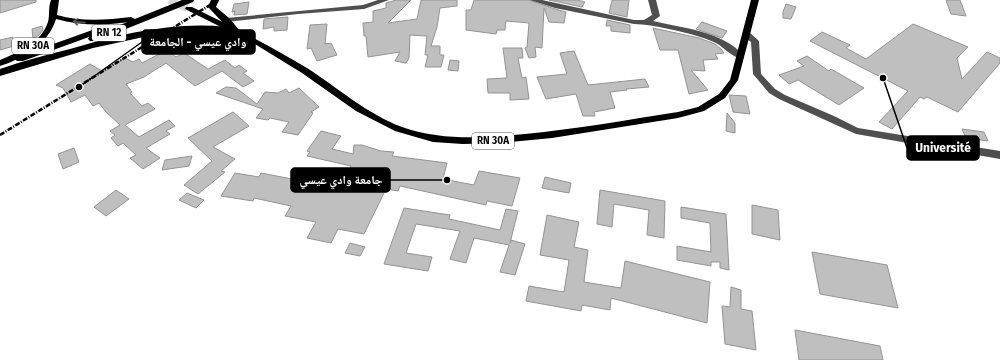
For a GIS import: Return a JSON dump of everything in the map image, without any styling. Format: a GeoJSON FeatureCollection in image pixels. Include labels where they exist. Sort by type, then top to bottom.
{"type":"FeatureCollection","features":[{"type":"Feature","properties":{"kind":"highway","name":"RN 12"},"geometry":{"type":"LineString","coordinates":[[0,66],[131,19],[177,0]]}},
{"type":"Feature","properties":{"kind":"highway"},"geometry":{"type":"LineString","coordinates":[[215,0],[212,7],[235,31]]}},
{"type":"Feature","properties":{"kind":"highway","name":"RN 12"},"geometry":{"type":"LineString","coordinates":[[0,73],[28,64],[137,22],[189,5]]}},
{"type":"Feature","properties":{"kind":"highway"},"geometry":{"type":"LineString","coordinates":[[28,64],[125,38],[148,34],[194,28],[235,31]]}},
{"type":"Feature","properties":{"kind":"main road","name":"RN 30A"},"geometry":{"type":"LineString","coordinates":[[0,63],[23,53],[41,40],[49,30],[55,0]]}},
{"type":"Feature","properties":{"kind":"main road","name":"RN 30A"},"geometry":{"type":"LineString","coordinates":[[189,5],[262,45],[305,71],[358,109],[398,129],[433,139],[462,141],[500,140],[552,134],[678,115],[701,109],[722,96],[734,80],[755,0]]}},
{"type":"Feature","properties":{"kind":"main road"},"geometry":{"type":"LineString","coordinates":[[53,16],[68,21],[88,23],[131,19]]}},
{"type":"Feature","properties":{"kind":"street"},"geometry":{"type":"LineString","coordinates":[[226,20],[352,8],[385,0]]}},
{"type":"Feature","properties":{"kind":"street"},"geometry":{"type":"LineString","coordinates":[[534,0],[609,18],[634,22],[646,22],[712,39],[719,41],[740,56]]}},
{"type":"Feature","properties":{"kind":"street"},"geometry":{"type":"LineString","coordinates":[[646,22],[656,16],[652,0]]}},
{"type":"Feature","properties":{"kind":"street"},"geometry":{"type":"LineString","coordinates":[[746,34],[755,41],[757,50],[757,74],[768,87],[782,97],[856,130],[1000,155]]}},
{"type":"Feature","properties":{"kind":"building"},"geometry":{"type":"Polygon","coordinates":[[[0,0],[36,0],[36,2],[0,13],[0,0]]]}},
{"type":"Feature","properties":{"kind":"building"},"geometry":{"type":"Polygon","coordinates":[[[396,0],[411,0],[388,23],[417,19],[421,0],[457,0],[457,6],[440,8],[437,27],[431,46],[440,46],[440,55],[444,55],[441,67],[425,67],[428,55],[425,55],[427,36],[410,35],[409,58],[406,63],[395,61],[400,52],[368,57],[363,23],[373,22],[373,11],[386,8],[386,3],[396,0]]]}},
{"type":"Feature","properties":{"kind":"building"},"geometry":{"type":"Polygon","coordinates":[[[474,0],[529,0],[566,12],[564,23],[549,22],[544,8],[542,48],[535,47],[536,57],[529,58],[525,48],[527,47],[529,23],[506,21],[505,30],[497,30],[496,34],[466,30],[466,10],[471,10],[474,0]]]}},
{"type":"Feature","properties":{"kind":"building"},"geometry":{"type":"Polygon","coordinates":[[[549,0],[577,0],[585,2],[582,7],[549,0]]]}},
{"type":"Feature","properties":{"kind":"building"},"geometry":{"type":"Polygon","coordinates":[[[612,0],[629,0],[627,17],[609,13],[612,0]]]}},
{"type":"Feature","properties":{"kind":"building"},"geometry":{"type":"Polygon","coordinates":[[[946,0],[960,0],[966,16],[951,14],[946,0]]]}},
{"type":"Feature","properties":{"kind":"building"},"geometry":{"type":"Polygon","coordinates":[[[249,2],[247,14],[234,15],[235,11],[232,12],[234,4],[249,2]]]}},
{"type":"Feature","properties":{"kind":"building"},"geometry":{"type":"Polygon","coordinates":[[[786,4],[796,7],[791,19],[783,18],[783,12],[786,4]]]}},
{"type":"Feature","properties":{"kind":"building"},"geometry":{"type":"Polygon","coordinates":[[[288,17],[287,30],[274,31],[274,27],[263,29],[264,19],[288,17]]]}},
{"type":"Feature","properties":{"kind":"building"},"geometry":{"type":"Polygon","coordinates":[[[607,20],[630,25],[630,33],[611,31],[611,26],[606,26],[607,20]]]}},
{"type":"Feature","properties":{"kind":"building"},"geometry":{"type":"Polygon","coordinates":[[[702,22],[727,31],[722,38],[696,29],[702,22]]]}},
{"type":"Feature","properties":{"kind":"building"},"geometry":{"type":"Polygon","coordinates":[[[327,24],[325,44],[331,43],[337,55],[317,61],[311,48],[307,49],[310,25],[327,24]]]}},
{"type":"Feature","properties":{"kind":"building"},"geometry":{"type":"Polygon","coordinates":[[[913,24],[968,47],[957,58],[962,79],[987,52],[1000,58],[1000,63],[958,112],[927,97],[924,99],[920,97],[892,129],[879,122],[908,91],[810,41],[822,32],[850,45],[846,48],[866,59],[913,24]]]}},
{"type":"Feature","properties":{"kind":"building"},"geometry":{"type":"Polygon","coordinates":[[[42,26],[43,30],[33,39],[32,29],[42,26]]]}},
{"type":"Feature","properties":{"kind":"building"},"geometry":{"type":"Polygon","coordinates":[[[653,28],[699,38],[715,44],[721,49],[724,53],[715,54],[718,59],[703,60],[705,71],[691,70],[708,90],[689,94],[678,50],[660,50],[653,28]]]}},
{"type":"Feature","properties":{"kind":"building"},"geometry":{"type":"Polygon","coordinates":[[[13,37],[14,46],[0,50],[0,40],[13,37]]]}},
{"type":"Feature","properties":{"kind":"building"},"geometry":{"type":"Polygon","coordinates":[[[503,48],[522,48],[523,58],[518,58],[522,78],[526,77],[529,99],[510,100],[510,93],[488,93],[487,79],[507,78],[503,48]]]}},
{"type":"Feature","properties":{"kind":"building"},"geometry":{"type":"Polygon","coordinates":[[[167,50],[176,57],[184,53],[208,69],[225,60],[235,68],[239,65],[247,71],[243,73],[254,81],[243,87],[222,71],[195,86],[166,63],[144,77],[126,84],[132,92],[130,93],[142,106],[148,103],[155,109],[125,125],[139,137],[169,120],[175,126],[166,131],[170,134],[146,148],[160,158],[143,169],[130,158],[136,155],[123,143],[118,146],[111,138],[115,135],[110,131],[120,125],[99,103],[93,106],[85,95],[71,102],[63,88],[56,85],[90,64],[102,71],[125,58],[133,62],[139,59],[142,63],[167,50]]]}},
{"type":"Feature","properties":{"kind":"building"},"geometry":{"type":"Polygon","coordinates":[[[574,51],[588,85],[645,79],[649,87],[610,92],[615,108],[594,112],[595,116],[583,116],[576,94],[546,99],[537,77],[567,74],[560,53],[574,51]]]}},
{"type":"Feature","properties":{"kind":"building"},"geometry":{"type":"Polygon","coordinates":[[[807,56],[829,71],[831,69],[864,88],[839,105],[798,80],[789,84],[779,75],[804,66],[797,61],[807,56]]]}},
{"type":"Feature","properties":{"kind":"building"},"geometry":{"type":"Polygon","coordinates":[[[450,60],[459,61],[458,71],[448,70],[450,60]]]}},
{"type":"Feature","properties":{"kind":"building"},"geometry":{"type":"Polygon","coordinates":[[[226,87],[236,88],[257,104],[265,92],[278,93],[286,89],[289,93],[299,88],[319,107],[311,112],[313,113],[298,135],[282,132],[289,122],[270,118],[268,120],[256,118],[263,109],[216,93],[226,87]]]}},
{"type":"Feature","properties":{"kind":"building"},"geometry":{"type":"Polygon","coordinates":[[[729,95],[746,96],[750,114],[733,112],[729,95]]]}},
{"type":"Feature","properties":{"kind":"building"},"geometry":{"type":"Polygon","coordinates":[[[233,112],[249,126],[213,147],[235,159],[221,171],[225,172],[198,194],[184,185],[212,161],[188,138],[233,112]]]}},
{"type":"Feature","properties":{"kind":"building"},"geometry":{"type":"Polygon","coordinates":[[[727,113],[735,123],[735,133],[726,131],[727,113]]]}},
{"type":"Feature","properties":{"kind":"building"},"geometry":{"type":"Polygon","coordinates":[[[962,129],[984,132],[988,141],[966,138],[962,129]]]}},
{"type":"Feature","properties":{"kind":"building"},"geometry":{"type":"Polygon","coordinates":[[[321,131],[341,136],[332,149],[353,154],[354,145],[362,145],[381,151],[394,152],[392,156],[447,163],[443,179],[474,185],[479,171],[520,178],[512,206],[487,201],[486,205],[400,186],[398,191],[386,189],[364,234],[338,229],[331,243],[307,238],[316,222],[285,216],[291,206],[254,198],[253,201],[221,196],[235,173],[259,177],[261,173],[292,179],[291,182],[337,192],[351,166],[307,156],[310,152],[307,151],[321,131]]]}},
{"type":"Feature","properties":{"kind":"building"},"geometry":{"type":"Polygon","coordinates":[[[74,148],[79,162],[63,169],[58,154],[74,148]]]}},
{"type":"Feature","properties":{"kind":"building"},"geometry":{"type":"Polygon","coordinates":[[[192,156],[189,166],[162,170],[165,160],[192,156]]]}},
{"type":"Feature","properties":{"kind":"building"},"geometry":{"type":"Polygon","coordinates":[[[545,177],[571,183],[569,193],[542,188],[545,177]]]}},
{"type":"Feature","properties":{"kind":"building"},"geometry":{"type":"Polygon","coordinates":[[[116,190],[129,199],[106,216],[94,207],[116,190]]]}},
{"type":"Feature","properties":{"kind":"building"},"geometry":{"type":"Polygon","coordinates":[[[600,190],[665,201],[664,238],[647,235],[649,210],[614,204],[612,227],[597,224],[600,190]]]}},
{"type":"Feature","properties":{"kind":"building"},"geometry":{"type":"Polygon","coordinates":[[[187,193],[204,200],[196,208],[179,200],[187,193]]]}},
{"type":"Feature","properties":{"kind":"building"},"geometry":{"type":"Polygon","coordinates":[[[752,205],[778,210],[780,240],[752,234],[752,205]]]}},
{"type":"Feature","properties":{"kind":"building"},"geometry":{"type":"Polygon","coordinates":[[[681,207],[726,214],[729,270],[720,268],[720,262],[711,262],[711,266],[677,260],[677,246],[711,252],[710,223],[681,218],[681,207]]]}},
{"type":"Feature","properties":{"kind":"building"},"geometry":{"type":"Polygon","coordinates":[[[404,208],[450,215],[449,219],[500,230],[506,209],[518,211],[510,243],[511,240],[525,244],[515,275],[500,272],[509,245],[474,238],[466,263],[450,259],[460,231],[416,224],[406,253],[432,257],[428,271],[384,264],[404,208]]]}},
{"type":"Feature","properties":{"kind":"building"},"geometry":{"type":"Polygon","coordinates":[[[547,215],[579,222],[574,247],[588,250],[584,282],[621,288],[625,261],[710,282],[707,323],[611,298],[610,310],[582,305],[581,311],[526,301],[529,286],[564,292],[569,260],[540,255],[547,215]]]}},
{"type":"Feature","properties":{"kind":"building"},"geometry":{"type":"Polygon","coordinates":[[[350,243],[365,247],[360,256],[345,253],[350,243]]]}},
{"type":"Feature","properties":{"kind":"building"},"geometry":{"type":"Polygon","coordinates":[[[812,252],[887,265],[898,308],[820,294],[812,252]]]}},
{"type":"Feature","properties":{"kind":"building"},"geometry":{"type":"Polygon","coordinates":[[[731,287],[741,290],[741,309],[752,311],[756,350],[725,344],[722,306],[730,307],[731,287]]]}},
{"type":"Feature","properties":{"kind":"building"},"geometry":{"type":"Polygon","coordinates":[[[795,330],[880,346],[883,360],[799,360],[795,330]]]}},
{"type":"Feature","properties":{"kind":"tunnel"},"geometry":{"type":"LineString","coordinates":[[169,0],[189,9]]}},
{"type":"Feature","properties":{"kind":"railway"},"geometry":{"type":"LineString","coordinates":[[0,135],[218,0]]}},
{"type":"Feature","properties":{"kind":"place","name":"Université"},"geometry":{"type":"Point","coordinates":[883,78]}},
{"type":"Feature","properties":{"kind":"place","name":"وادي عيسي - الجامعة"},"geometry":{"type":"Point","coordinates":[79,87]}},
{"type":"Feature","properties":{"kind":"place","name":"جامعة وادي عيسي"},"geometry":{"type":"Point","coordinates":[447,180]}}]}
